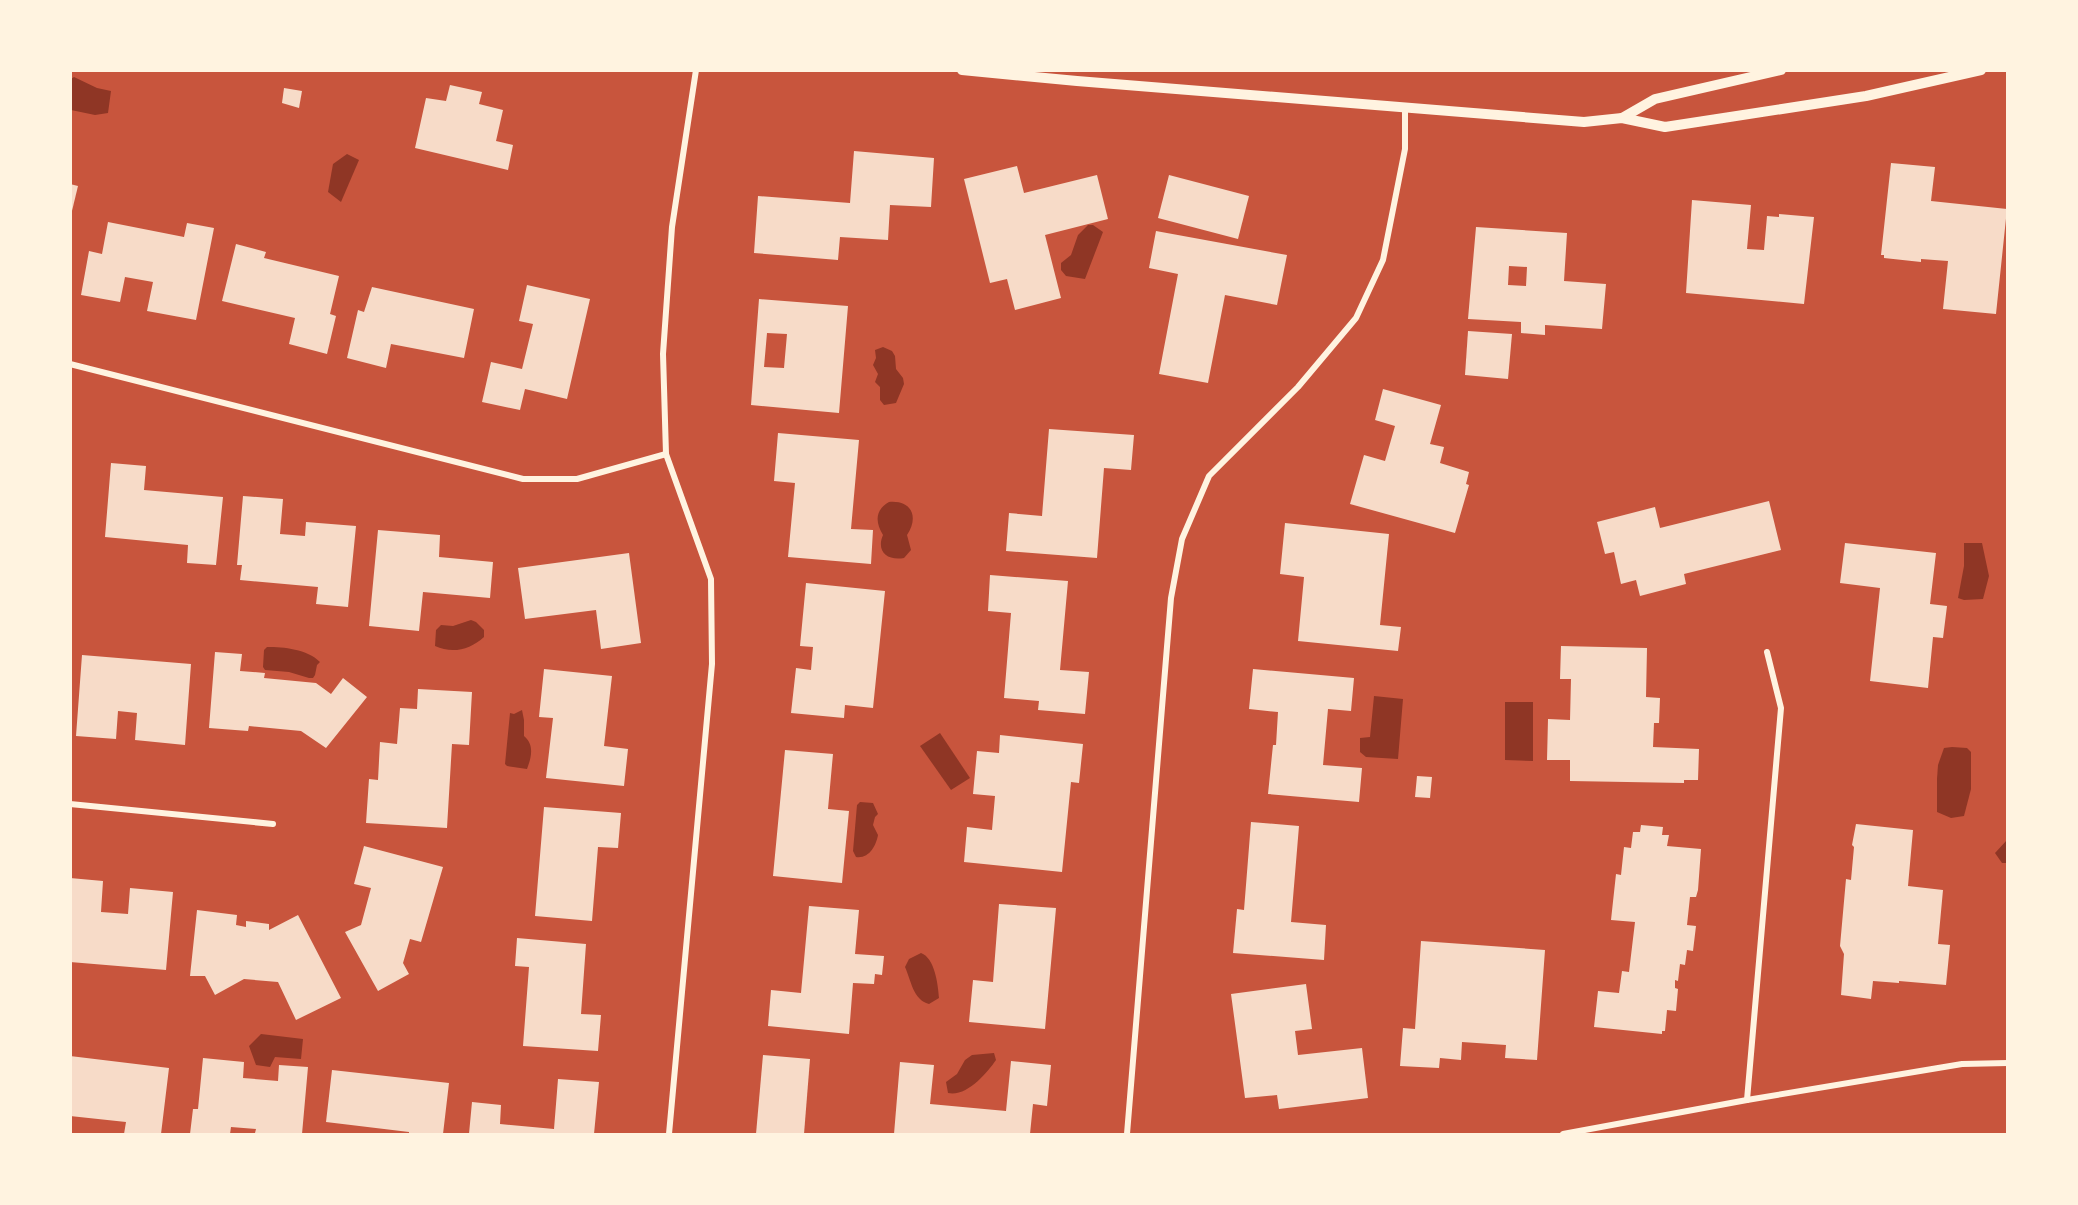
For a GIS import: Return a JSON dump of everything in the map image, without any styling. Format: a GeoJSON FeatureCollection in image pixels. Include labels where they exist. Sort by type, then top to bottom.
{"type":"FeatureCollection","features":[{"type":"Feature","properties":{"kind":"street"},"geometry":{"type":"LineString","coordinates":[[669,1134],[712,664],[711,579],[666,454],[663,354],[672,227],[696,70]]}},
{"type":"Feature","properties":{"kind":"street"},"geometry":{"type":"LineString","coordinates":[[962,70],[1584,122],[1622,118],[1665,127],[1866,96],[1981,70]]}},
{"type":"Feature","properties":{"kind":"street"},"geometry":{"type":"LineString","coordinates":[[1622,118],[1655,99],[1781,70]]}},
{"type":"Feature","properties":{"kind":"street"},"geometry":{"type":"LineString","coordinates":[[1126,1134],[1171,598],[1182,539],[1209,476],[1298,387],[1356,318],[1383,260],[1405,149],[1405,107]]}},
{"type":"Feature","properties":{"kind":"street"},"geometry":{"type":"LineString","coordinates":[[70,364],[523,479],[577,479],[666,454]]}},
{"type":"Feature","properties":{"kind":"street"},"geometry":{"type":"LineString","coordinates":[[1747,1100],[1781,708],[1767,652]]}},
{"type":"Feature","properties":{"kind":"street"},"geometry":{"type":"LineString","coordinates":[[70,804],[273,824]]}},
{"type":"Feature","properties":{"kind":"street"},"geometry":{"type":"LineString","coordinates":[[1563,1134],[1962,1064],[2007,1063]]}},
{"type":"Feature","properties":{"kind":"shaded area"},"geometry":{"type":"Polygon","coordinates":[[[74,77],[97,88],[111,91],[108,113],[95,115],[71,110],[71,79],[74,77]]]}},
{"type":"Feature","properties":{"kind":"shaded area"},"geometry":{"type":"Polygon","coordinates":[[[347,154],[359,160],[341,202],[328,192],[333,164],[347,154]]]}},
{"type":"Feature","properties":{"kind":"shaded area"},"geometry":{"type":"Polygon","coordinates":[[[1088,225],[1093,225],[1103,232],[1085,279],[1066,276],[1061,270],[1061,263],[1071,255],[1078,235],[1088,225]]]}},
{"type":"Feature","properties":{"kind":"shaded area"},"geometry":{"type":"Polygon","coordinates":[[[883,347],[892,351],[895,356],[896,369],[903,378],[904,384],[896,403],[884,405],[880,400],[880,387],[875,382],[878,374],[873,365],[876,358],[875,350],[883,347]]]}},
{"type":"Feature","properties":{"kind":"shaded area"},"geometry":{"type":"Polygon","coordinates":[[[889,502],[903,504],[908,507],[913,516],[907,535],[911,550],[904,558],[893,558],[884,554],[882,550],[883,535],[878,517],[881,509],[889,502]]]}},
{"type":"Feature","properties":{"kind":"shaded area"},"geometry":{"type":"Polygon","coordinates":[[[1964,543],[1982,543],[1989,576],[1983,599],[1958,598],[1964,566],[1964,543]]]}},
{"type":"Feature","properties":{"kind":"shaded area"},"geometry":{"type":"Polygon","coordinates":[[[471,620],[484,630],[484,637],[479,641],[467,648],[454,650],[435,646],[436,630],[441,625],[453,626],[471,620]]]}},
{"type":"Feature","properties":{"kind":"shaded area"},"geometry":{"type":"Polygon","coordinates":[[[267,647],[309,654],[320,662],[315,675],[309,678],[289,672],[265,670],[263,667],[264,650],[267,647]]]}},
{"type":"Feature","properties":{"kind":"shaded area"},"geometry":{"type":"Polygon","coordinates":[[[1374,696],[1403,699],[1398,759],[1366,757],[1360,752],[1360,738],[1370,737],[1374,696]]]}},
{"type":"Feature","properties":{"kind":"shaded area"},"geometry":{"type":"Polygon","coordinates":[[[1505,702],[1533,702],[1533,761],[1505,760],[1505,702]]]}},
{"type":"Feature","properties":{"kind":"shaded area"},"geometry":{"type":"Polygon","coordinates":[[[522,710],[524,736],[531,747],[527,769],[505,764],[510,713],[514,714],[522,710]]]}},
{"type":"Feature","properties":{"kind":"shaded area"},"geometry":{"type":"Polygon","coordinates":[[[940,733],[970,778],[951,790],[920,746],[940,733]]]}},
{"type":"Feature","properties":{"kind":"shaded area"},"geometry":{"type":"Polygon","coordinates":[[[1944,748],[1967,748],[1971,752],[1971,789],[1964,816],[1951,818],[1937,812],[1937,779],[1938,765],[1944,748]]]}},
{"type":"Feature","properties":{"kind":"shaded area"},"geometry":{"type":"Polygon","coordinates":[[[860,802],[873,803],[878,814],[873,825],[878,835],[876,843],[868,854],[856,857],[853,851],[857,805],[860,802]]]}},
{"type":"Feature","properties":{"kind":"shaded area"},"geometry":{"type":"Polygon","coordinates":[[[2007,840],[2007,863],[2002,863],[1995,853],[2007,840]]]}},
{"type":"Feature","properties":{"kind":"shaded area"},"geometry":{"type":"Polygon","coordinates":[[[921,953],[930,960],[938,986],[939,998],[929,1004],[916,994],[905,967],[909,959],[921,953]]]}},
{"type":"Feature","properties":{"kind":"shaded area"},"geometry":{"type":"Polygon","coordinates":[[[261,1034],[303,1039],[301,1059],[275,1057],[270,1067],[256,1065],[249,1046],[261,1034]]]}},
{"type":"Feature","properties":{"kind":"shaded area"},"geometry":{"type":"Polygon","coordinates":[[[994,1053],[996,1060],[976,1083],[962,1091],[948,1093],[946,1082],[957,1074],[965,1060],[972,1055],[994,1053]]]}},
{"type":"Feature","properties":{"kind":"building"},"geometry":{"type":"Polygon","coordinates":[[[450,85],[482,92],[479,104],[503,110],[496,141],[513,145],[508,170],[415,148],[426,98],[446,101],[450,85]]]}},
{"type":"Feature","properties":{"kind":"building"},"geometry":{"type":"Polygon","coordinates":[[[284,88],[302,91],[299,108],[282,103],[284,88]]]}},
{"type":"Feature","properties":{"kind":"building"},"geometry":{"type":"Polygon","coordinates":[[[854,151],[934,158],[931,207],[890,205],[888,240],[840,237],[838,260],[754,253],[758,196],[850,203],[854,151]]]}},
{"type":"Feature","properties":{"kind":"building"},"geometry":{"type":"Polygon","coordinates":[[[1891,163],[1935,167],[1931,201],[2007,209],[1996,314],[1943,309],[1948,261],[1921,259],[1921,262],[1884,258],[1884,255],[1881,255],[1891,163]]]}},
{"type":"Feature","properties":{"kind":"building"},"geometry":{"type":"Polygon","coordinates":[[[1017,166],[1024,193],[1097,175],[1108,219],[1045,235],[1061,298],[1015,310],[1007,279],[990,283],[964,179],[1017,166]]]}},
{"type":"Feature","properties":{"kind":"building"},"geometry":{"type":"Polygon","coordinates":[[[1169,175],[1249,196],[1238,239],[1158,218],[1169,175]]]}},
{"type":"Feature","properties":{"kind":"building"},"geometry":{"type":"Polygon","coordinates":[[[70,184],[78,186],[71,215],[70,214],[70,184]]]}},
{"type":"Feature","properties":{"kind":"building"},"geometry":{"type":"Polygon","coordinates":[[[1692,200],[1751,205],[1747,249],[1764,250],[1767,216],[1779,217],[1779,214],[1814,217],[1804,304],[1686,293],[1692,200]]]}},
{"type":"Feature","properties":{"kind":"building"},"geometry":{"type":"Polygon","coordinates":[[[108,222],[184,237],[187,223],[214,228],[196,320],[147,311],[153,282],[125,277],[120,302],[81,295],[89,251],[102,254],[108,222]]]}},
{"type":"Feature","properties":{"kind":"building"},"geometry":{"type":"Polygon","coordinates":[[[1476,227],[1567,233],[1564,281],[1606,284],[1602,329],[1545,325],[1545,335],[1521,333],[1521,322],[1468,319],[1476,227]],[[1509,266],[1508,285],[1526,286],[1527,267],[1509,266]]]}},
{"type":"Feature","properties":{"kind":"building"},"geometry":{"type":"Polygon","coordinates":[[[1156,231],[1287,255],[1277,305],[1225,295],[1208,383],[1159,374],[1178,274],[1149,268],[1156,231]]]}},
{"type":"Feature","properties":{"kind":"building"},"geometry":{"type":"Polygon","coordinates":[[[236,244],[266,252],[264,258],[339,276],[330,314],[336,316],[327,354],[289,344],[295,318],[222,301],[236,244]]]}},
{"type":"Feature","properties":{"kind":"building"},"geometry":{"type":"Polygon","coordinates":[[[527,285],[590,299],[567,399],[525,389],[520,410],[482,402],[491,362],[522,369],[533,324],[519,321],[527,285]]]}},
{"type":"Feature","properties":{"kind":"building"},"geometry":{"type":"Polygon","coordinates":[[[372,287],[474,309],[464,358],[391,344],[386,368],[347,358],[358,310],[364,312],[372,287]]]}},
{"type":"Feature","properties":{"kind":"building"},"geometry":{"type":"Polygon","coordinates":[[[759,299],[848,306],[839,413],[751,405],[759,299]],[[767,333],[764,367],[784,368],[787,334],[767,333]]]}},
{"type":"Feature","properties":{"kind":"building"},"geometry":{"type":"Polygon","coordinates":[[[1468,331],[1512,334],[1508,379],[1465,375],[1468,331]]]}},
{"type":"Feature","properties":{"kind":"building"},"geometry":{"type":"Polygon","coordinates":[[[1383,389],[1441,405],[1430,444],[1444,447],[1440,463],[1469,472],[1466,484],[1469,485],[1455,533],[1350,504],[1364,455],[1385,461],[1395,426],[1375,420],[1383,389]]]}},
{"type":"Feature","properties":{"kind":"building"},"geometry":{"type":"Polygon","coordinates":[[[1049,429],[1134,435],[1131,470],[1104,468],[1097,558],[1006,551],[1009,513],[1042,516],[1049,429]]]}},
{"type":"Feature","properties":{"kind":"building"},"geometry":{"type":"Polygon","coordinates":[[[778,433],[859,440],[851,529],[873,530],[871,564],[788,557],[795,483],[774,481],[778,433]]]}},
{"type":"Feature","properties":{"kind":"building"},"geometry":{"type":"Polygon","coordinates":[[[111,463],[146,466],[144,490],[223,497],[216,565],[187,563],[188,545],[105,537],[111,463]]]}},
{"type":"Feature","properties":{"kind":"building"},"geometry":{"type":"Polygon","coordinates":[[[243,496],[283,499],[280,534],[305,536],[306,522],[356,526],[348,607],[316,604],[318,587],[240,580],[242,565],[237,565],[243,496]]]}},
{"type":"Feature","properties":{"kind":"building"},"geometry":{"type":"Polygon","coordinates":[[[1769,501],[1781,550],[1684,574],[1686,584],[1640,596],[1636,580],[1621,584],[1614,552],[1605,554],[1597,522],[1655,507],[1660,528],[1769,501]]]}},
{"type":"Feature","properties":{"kind":"building"},"geometry":{"type":"Polygon","coordinates":[[[1285,523],[1389,534],[1380,625],[1401,627],[1398,651],[1298,641],[1304,577],[1280,574],[1285,523]]]}},
{"type":"Feature","properties":{"kind":"building"},"geometry":{"type":"Polygon","coordinates":[[[378,530],[440,535],[439,557],[493,562],[490,598],[423,592],[419,631],[369,626],[378,530]]]}},
{"type":"Feature","properties":{"kind":"building"},"geometry":{"type":"Polygon","coordinates":[[[1845,543],[1936,553],[1930,604],[1947,606],[1943,638],[1933,637],[1928,688],[1870,681],[1880,588],[1840,583],[1845,543]]]}},
{"type":"Feature","properties":{"kind":"building"},"geometry":{"type":"Polygon","coordinates":[[[629,553],[641,643],[601,649],[596,610],[525,619],[518,568],[629,553]]]}},
{"type":"Feature","properties":{"kind":"building"},"geometry":{"type":"Polygon","coordinates":[[[990,575],[1068,581],[1060,670],[1089,672],[1085,714],[1038,710],[1039,701],[1004,698],[1011,613],[988,611],[990,575]]]}},
{"type":"Feature","properties":{"kind":"building"},"geometry":{"type":"Polygon","coordinates":[[[806,583],[885,591],[873,708],[845,705],[844,718],[791,713],[796,668],[811,670],[813,647],[800,646],[806,583]]]}},
{"type":"Feature","properties":{"kind":"building"},"geometry":{"type":"Polygon","coordinates":[[[1561,646],[1647,648],[1646,697],[1660,698],[1659,723],[1654,723],[1653,747],[1699,749],[1698,780],[1684,780],[1684,783],[1570,781],[1570,760],[1547,760],[1548,719],[1570,720],[1571,679],[1560,679],[1561,646]]]}},
{"type":"Feature","properties":{"kind":"building"},"geometry":{"type":"Polygon","coordinates":[[[215,652],[242,654],[240,671],[265,673],[264,678],[316,683],[331,694],[343,678],[367,697],[326,748],[301,731],[249,726],[248,731],[209,728],[215,652]]]}},
{"type":"Feature","properties":{"kind":"building"},"geometry":{"type":"Polygon","coordinates":[[[82,655],[191,664],[185,745],[135,740],[137,713],[118,711],[116,739],[76,736],[82,655]]]}},
{"type":"Feature","properties":{"kind":"building"},"geometry":{"type":"Polygon","coordinates":[[[544,669],[612,676],[604,746],[628,749],[624,786],[546,778],[553,718],[539,717],[544,669]]]}},
{"type":"Feature","properties":{"kind":"building"},"geometry":{"type":"Polygon","coordinates":[[[1253,669],[1354,678],[1351,711],[1328,709],[1323,765],[1362,768],[1359,802],[1268,794],[1273,745],[1276,745],[1278,712],[1249,709],[1253,669]]]}},
{"type":"Feature","properties":{"kind":"building"},"geometry":{"type":"Polygon","coordinates":[[[418,689],[472,692],[469,745],[452,744],[447,828],[366,823],[369,779],[378,780],[380,742],[397,744],[400,708],[417,709],[418,689]]]}},
{"type":"Feature","properties":{"kind":"building"},"geometry":{"type":"Polygon","coordinates":[[[1000,735],[1083,744],[1079,783],[1071,782],[1062,872],[964,862],[967,827],[992,830],[995,796],[973,794],[977,751],[999,753],[1000,735]]]}},
{"type":"Feature","properties":{"kind":"building"},"geometry":{"type":"Polygon","coordinates":[[[785,750],[833,754],[828,809],[849,811],[842,883],[773,876],[785,750]]]}},
{"type":"Feature","properties":{"kind":"building"},"geometry":{"type":"Polygon","coordinates":[[[1417,776],[1432,777],[1430,798],[1415,797],[1417,776]]]}},
{"type":"Feature","properties":{"kind":"building"},"geometry":{"type":"Polygon","coordinates":[[[544,807],[621,813],[618,848],[598,847],[592,921],[535,916],[544,807]]]}},
{"type":"Feature","properties":{"kind":"building"},"geometry":{"type":"Polygon","coordinates":[[[1251,822],[1299,826],[1291,922],[1326,925],[1324,960],[1233,953],[1237,909],[1244,910],[1251,822]]]}},
{"type":"Feature","properties":{"kind":"building"},"geometry":{"type":"Polygon","coordinates":[[[1856,824],[1913,830],[1908,886],[1943,890],[1938,944],[1950,945],[1946,985],[1873,981],[1871,999],[1841,995],[1844,954],[1840,946],[1846,879],[1851,880],[1854,847],[1852,845],[1856,824]]]}},
{"type":"Feature","properties":{"kind":"building"},"geometry":{"type":"Polygon","coordinates":[[[1641,825],[1663,827],[1662,835],[1669,835],[1667,846],[1701,849],[1698,890],[1696,897],[1690,897],[1687,925],[1696,926],[1693,951],[1687,950],[1685,965],[1680,964],[1678,981],[1675,980],[1675,988],[1678,989],[1676,1011],[1667,1010],[1665,1031],[1662,1031],[1662,1034],[1594,1027],[1598,991],[1619,993],[1622,971],[1629,972],[1635,922],[1611,920],[1616,874],[1621,875],[1624,847],[1631,848],[1633,832],[1640,832],[1641,825]]]}},
{"type":"Feature","properties":{"kind":"building"},"geometry":{"type":"Polygon","coordinates":[[[364,846],[443,867],[421,942],[410,939],[403,963],[409,974],[378,991],[345,932],[361,925],[371,888],[354,884],[364,846]]]}},
{"type":"Feature","properties":{"kind":"building"},"geometry":{"type":"Polygon","coordinates":[[[70,878],[103,881],[101,912],[128,914],[130,888],[173,892],[166,970],[70,962],[70,878]]]}},
{"type":"Feature","properties":{"kind":"building"},"geometry":{"type":"Polygon","coordinates":[[[999,904],[1056,908],[1045,1029],[969,1022],[973,980],[993,982],[999,904]]]}},
{"type":"Feature","properties":{"kind":"building"},"geometry":{"type":"Polygon","coordinates":[[[809,906],[859,910],[855,954],[884,956],[882,975],[875,974],[874,984],[853,983],[849,1034],[768,1026],[771,990],[801,993],[809,906]]]}},
{"type":"Feature","properties":{"kind":"building"},"geometry":{"type":"Polygon","coordinates":[[[197,910],[237,915],[236,925],[246,927],[246,921],[269,924],[269,930],[298,915],[341,998],[296,1020],[278,982],[244,979],[215,995],[205,976],[190,976],[197,910]]]}},
{"type":"Feature","properties":{"kind":"building"},"geometry":{"type":"Polygon","coordinates":[[[517,938],[586,944],[581,1014],[601,1015],[598,1051],[523,1046],[529,967],[515,966],[517,938]]]}},
{"type":"Feature","properties":{"kind":"building"},"geometry":{"type":"Polygon","coordinates":[[[1421,941],[1545,950],[1537,1060],[1505,1058],[1506,1045],[1462,1042],[1461,1060],[1440,1058],[1439,1068],[1400,1066],[1403,1028],[1415,1029],[1421,941]]]}},
{"type":"Feature","properties":{"kind":"building"},"geometry":{"type":"Polygon","coordinates":[[[1306,984],[1312,1029],[1295,1031],[1298,1055],[1362,1048],[1368,1098],[1279,1109],[1277,1095],[1245,1098],[1231,994],[1306,984]]]}},
{"type":"Feature","properties":{"kind":"building"},"geometry":{"type":"Polygon","coordinates":[[[763,1055],[810,1059],[804,1134],[756,1134],[763,1055]]]}},
{"type":"Feature","properties":{"kind":"building"},"geometry":{"type":"Polygon","coordinates":[[[70,1056],[169,1068],[161,1134],[124,1134],[126,1122],[70,1116],[70,1056]]]}},
{"type":"Feature","properties":{"kind":"building"},"geometry":{"type":"Polygon","coordinates":[[[203,1058],[244,1062],[243,1078],[278,1081],[279,1065],[308,1067],[302,1134],[255,1133],[256,1129],[231,1127],[230,1134],[190,1134],[193,1109],[198,1109],[203,1058]]]}},
{"type":"Feature","properties":{"kind":"building"},"geometry":{"type":"Polygon","coordinates":[[[1011,1061],[1051,1065],[1047,1106],[1033,1104],[1030,1134],[894,1134],[900,1062],[934,1065],[930,1104],[1006,1111],[1011,1061]]]}},
{"type":"Feature","properties":{"kind":"building"},"geometry":{"type":"Polygon","coordinates":[[[332,1070],[449,1083],[443,1134],[409,1134],[409,1132],[326,1122],[332,1070]]]}},
{"type":"Feature","properties":{"kind":"building"},"geometry":{"type":"Polygon","coordinates":[[[558,1079],[599,1082],[594,1134],[469,1134],[472,1102],[501,1105],[500,1124],[554,1129],[558,1079]]]}}]}
